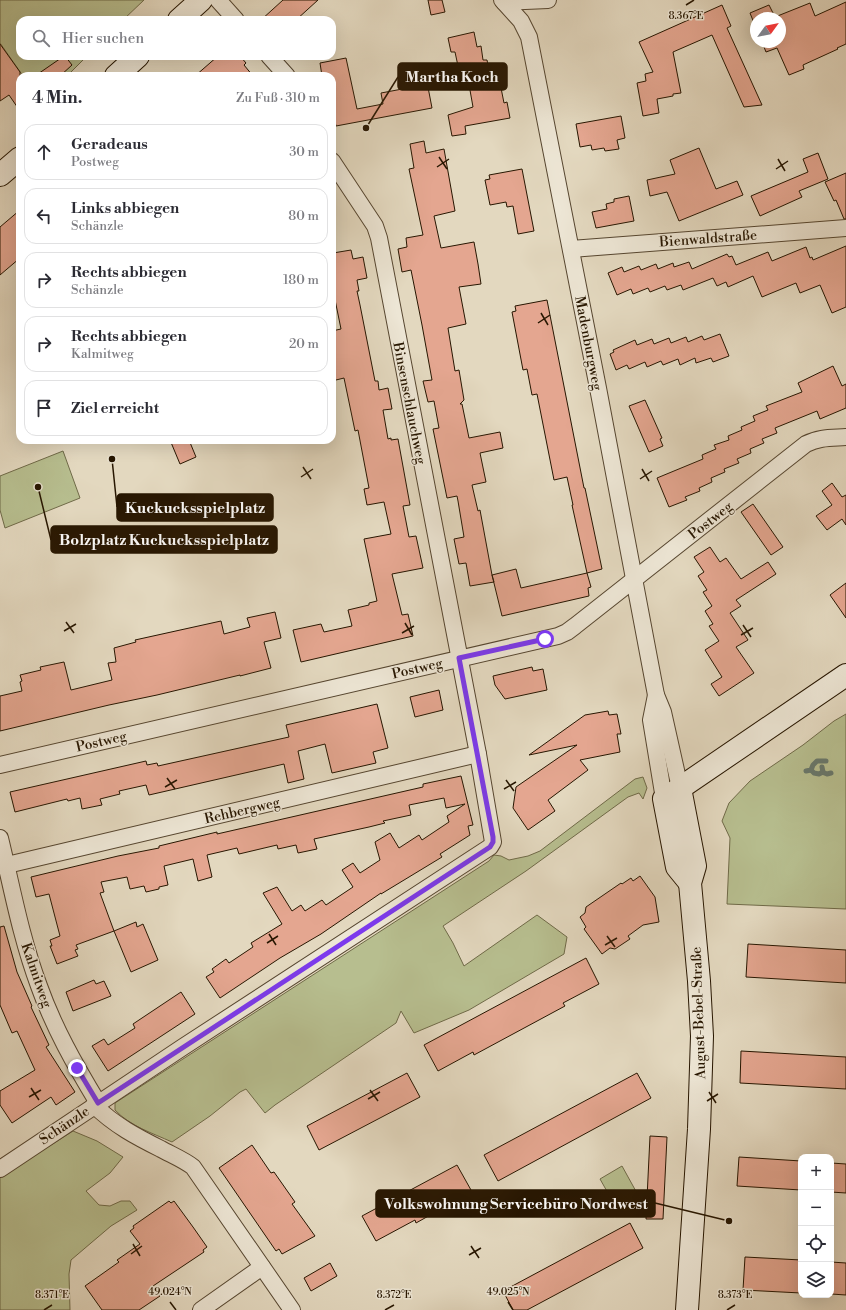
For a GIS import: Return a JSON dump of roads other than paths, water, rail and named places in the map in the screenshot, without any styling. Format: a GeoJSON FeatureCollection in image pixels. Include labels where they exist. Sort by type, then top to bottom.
{"type":"FeatureCollection","features":[{"type":"Feature","properties":{"kind":"street"},"geometry":{"type":"LineString","coordinates":[[183,16],[201,0]]}},
{"type":"Feature","properties":{"kind":"street"},"geometry":{"type":"LineString","coordinates":[[218,0],[232,16]]}},
{"type":"Feature","properties":{"kind":"street"},"geometry":{"type":"LineString","coordinates":[[503,1],[548,0]]}},
{"type":"Feature","properties":{"kind":"street","name":"Madenburgweg"},"geometry":{"type":"LineString","coordinates":[[503,1],[521,21],[529,37],[656,695],[663,712],[672,793]]}},
{"type":"Feature","properties":{"kind":"street"},"geometry":{"type":"LineString","coordinates":[[120,72],[134,60]]}},
{"type":"Feature","properties":{"kind":"street"},"geometry":{"type":"LineString","coordinates":[[273,60],[283,72]]}},
{"type":"Feature","properties":{"kind":"street"},"geometry":{"type":"LineString","coordinates":[[0,175],[16,161]]}},
{"type":"Feature","properties":{"kind":"street","name":"Binsenschlauchweg"},"geometry":{"type":"LineString","coordinates":[[336,167],[375,226],[379,238],[459,658]]}},
{"type":"Feature","properties":{"kind":"street","name":"Bienwaldstraße"},"geometry":{"type":"LineString","coordinates":[[571,249],[846,228]]}},
{"type":"Feature","properties":{"kind":"street","name":"Postweg"},"geometry":{"type":"LineString","coordinates":[[0,765],[459,658],[552,638],[567,632],[806,444],[814,440],[824,438],[846,437]]}},
{"type":"Feature","properties":{"kind":"street","name":"Schänzle"},"geometry":{"type":"LineString","coordinates":[[0,1168],[490,847],[493,842],[493,837],[459,658]]}},
{"type":"Feature","properties":{"kind":"street"},"geometry":{"type":"LineString","coordinates":[[672,793],[846,675]]}},
{"type":"Feature","properties":{"kind":"street","name":"Rehbergweg"},"geometry":{"type":"LineString","coordinates":[[7,865],[478,754]]}},
{"type":"Feature","properties":{"kind":"street","name":"August-Bebel-Straße"},"geometry":{"type":"LineString","coordinates":[[672,793],[695,866],[690,883],[699,981],[702,1036],[687,1310]]}},
{"type":"Feature","properties":{"kind":"street","name":"Kalmitweg"},"geometry":{"type":"LineString","coordinates":[[0,838],[24,939],[39,986],[64,1045],[96,1104],[105,1116],[129,1132],[184,1161],[199,1174],[292,1310]]}},
{"type":"Feature","properties":{"kind":"street"},"geometry":{"type":"LineString","coordinates":[[201,1310],[262,1267]]}},
{"type":"Feature","properties":{"kind":"waterway"},"geometry":{"type":"LineString","coordinates":[[806,771],[811,770],[817,761],[826,761]]}},
{"type":"Feature","properties":{"kind":"waterway"},"geometry":{"type":"LineString","coordinates":[[811,770],[814,773],[819,774],[823,772],[822,767]]}},
{"type":"Feature","properties":{"kind":"waterway"},"geometry":{"type":"LineString","coordinates":[[822,772],[827,774],[831,773]]}},
{"type":"Feature","properties":{"kind":"place","name":"Martha Koch"},"geometry":{"type":"Point","coordinates":[366,128]}},
{"type":"Feature","properties":{"kind":"place","name":"Kuckucksspielplatz"},"geometry":{"type":"Point","coordinates":[112,459]}},
{"type":"Feature","properties":{"kind":"place","name":"Bolzplatz Kuckucksspielplatz"},"geometry":{"type":"Point","coordinates":[38,487]}},
{"type":"Feature","properties":{"kind":"place","name":"Volkswohnung Servicebüro Nordwest"},"geometry":{"type":"Point","coordinates":[729,1221]}}]}
